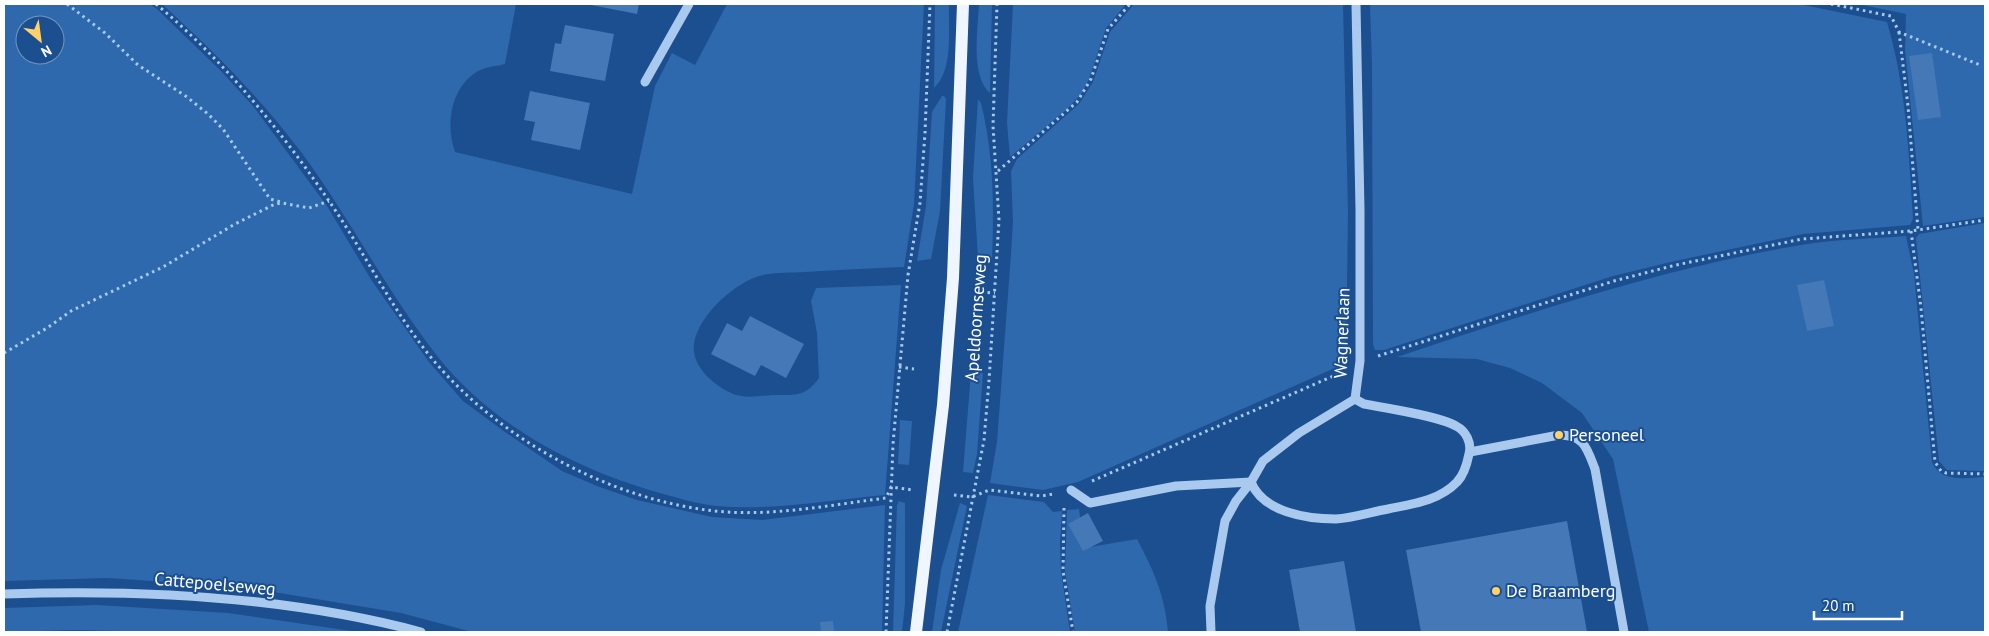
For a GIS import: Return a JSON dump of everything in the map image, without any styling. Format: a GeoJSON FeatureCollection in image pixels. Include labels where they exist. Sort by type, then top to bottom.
{"type":"FeatureCollection","features":[{"type":"Feature","properties":{"kind":"main road","name":"Apeldoornseweg"},"geometry":{"type":"LineString","coordinates":[[916,632],[943,405],[952,278],[963,4]]}},
{"type":"Feature","properties":{"kind":"street"},"geometry":{"type":"LineString","coordinates":[[645,82],[689,4]]}},
{"type":"Feature","properties":{"kind":"street","name":"Wagnerlaan"},"geometry":{"type":"LineString","coordinates":[[1211,632],[1210,606],[1225,521],[1236,501],[1251,482],[1263,461],[1299,433],[1355,399],[1360,361],[1360,210],[1356,4]]}},
{"type":"Feature","properties":{"kind":"street"},"geometry":{"type":"LineString","coordinates":[[1068,491],[1090,503],[1176,486],[1251,482],[1260,498],[1272,506],[1291,512],[1337,519],[1434,498],[1458,481],[1470,452],[1466,435],[1458,426],[1449,422],[1364,404],[1355,399]]}},
{"type":"Feature","properties":{"kind":"street"},"geometry":{"type":"LineString","coordinates":[[1470,452],[1559,435],[1570,435],[1579,438],[1586,447],[1595,470],[1624,632]]}},
{"type":"Feature","properties":{"kind":"street","name":"Cattepoelseweg"},"geometry":{"type":"LineString","coordinates":[[4,594],[78,592],[162,594],[223,599],[344,616],[421,632]]}},
{"type":"Feature","properties":{"kind":"path"},"geometry":{"type":"LineString","coordinates":[[67,4],[105,33],[138,65],[182,93],[208,114],[223,129],[270,199],[309,208],[329,201]]}},
{"type":"Feature","properties":{"kind":"path"},"geometry":{"type":"LineString","coordinates":[[156,4],[225,68],[257,103],[329,201],[376,278],[433,359],[467,396],[567,466],[638,494],[714,511],[761,513],[886,498],[891,487]]}},
{"type":"Feature","properties":{"kind":"path"},"geometry":{"type":"LineString","coordinates":[[886,632],[891,487],[899,367],[908,275],[920,204],[930,4]]}},
{"type":"Feature","properties":{"kind":"path","name":"Apeldoornseweg"},"geometry":{"type":"LineString","coordinates":[[947,632],[984,440],[999,220],[993,126],[997,4]]}},
{"type":"Feature","properties":{"kind":"path"},"geometry":{"type":"LineString","coordinates":[[997,172],[1077,102],[1091,79],[1108,30],[1130,4]]}},
{"type":"Feature","properties":{"kind":"path"},"geometry":{"type":"LineString","coordinates":[[1831,4],[1891,16],[1899,32],[1908,106],[1918,230]]}},
{"type":"Feature","properties":{"kind":"path"},"geometry":{"type":"LineString","coordinates":[[1899,32],[1980,65]]}},
{"type":"Feature","properties":{"kind":"path"},"geometry":{"type":"LineString","coordinates":[[4,353],[47,328],[71,311],[163,267],[235,224],[282,203]]}},
{"type":"Feature","properties":{"kind":"path"},"geometry":{"type":"LineString","coordinates":[[972,497],[989,490],[1042,496],[1068,491],[1344,371],[1360,361],[1614,281],[1676,265],[1802,239],[1911,231],[1985,220]]}},
{"type":"Feature","properties":{"kind":"path"},"geometry":{"type":"LineString","coordinates":[[1911,231],[1923,327],[1935,462],[1941,471],[1946,473],[1985,474]]}},
{"type":"Feature","properties":{"kind":"path"},"geometry":{"type":"LineString","coordinates":[[981,292],[995,293]]}},
{"type":"Feature","properties":{"kind":"path"},"geometry":{"type":"LineString","coordinates":[[899,367],[914,369]]}},
{"type":"Feature","properties":{"kind":"path"},"geometry":{"type":"LineString","coordinates":[[1068,491],[1063,571],[1073,632]]}},
{"type":"Feature","properties":{"kind":"shaded area"},"geometry":{"type":"Polygon","coordinates":[[[4,4],[150,4],[157,9],[221,71],[253,106],[327,206],[372,281],[429,362],[463,401],[562,471],[637,500],[712,517],[762,520],[885,505],[882,632],[472,632],[401,613],[243,587],[107,578],[4,581],[4,4]]]}},
{"type":"Feature","properties":{"kind":"shaded area"},"geometry":{"type":"Polygon","coordinates":[[[162,4],[516,4],[505,64],[478,71],[469,78],[456,96],[451,118],[452,141],[455,152],[632,194],[655,86],[672,53],[695,65],[727,4],[924,4],[914,204],[904,267],[773,273],[752,279],[728,294],[707,316],[695,340],[694,352],[699,365],[708,377],[719,386],[736,395],[752,397],[799,394],[809,389],[819,378],[817,333],[811,301],[816,288],[901,285],[885,495],[758,507],[702,504],[674,497],[598,472],[538,442],[511,424],[484,404],[460,382],[438,357],[402,307],[301,152],[269,112],[235,75],[162,4]]]}},
{"type":"Feature","properties":{"kind":"shaded area"},"geometry":{"type":"Polygon","coordinates":[[[935,4],[949,4],[949,49],[945,71],[934,88],[935,4]]]}},
{"type":"Feature","properties":{"kind":"shaded area"},"geometry":{"type":"Polygon","coordinates":[[[979,4],[992,4],[990,93],[984,85],[977,63],[979,4]]]}},
{"type":"Feature","properties":{"kind":"shaded area"},"geometry":{"type":"Polygon","coordinates":[[[1013,4],[1126,4],[1106,28],[1089,79],[1082,93],[1066,110],[1010,157],[1007,123],[1013,4]]]}},
{"type":"Feature","properties":{"kind":"shaded area"},"geometry":{"type":"Polygon","coordinates":[[[1134,4],[1343,4],[1348,212],[1346,363],[1078,482],[1043,490],[990,483],[997,442],[1011,254],[1013,222],[1011,171],[1017,159],[1079,104],[1093,82],[1110,32],[1134,4]]]}},
{"type":"Feature","properties":{"kind":"shaded area"},"geometry":{"type":"Polygon","coordinates":[[[1370,4],[1799,4],[1887,22],[1903,95],[1913,219],[1910,225],[1803,234],[1613,276],[1384,350],[1375,350],[1373,344],[1370,4]]]}},
{"type":"Feature","properties":{"kind":"shaded area"},"geometry":{"type":"Polygon","coordinates":[[[1858,4],[1985,4],[1985,217],[1923,226],[1905,50],[1906,14],[1858,4]]]}},
{"type":"Feature","properties":{"kind":"shaded area"},"geometry":{"type":"Polygon","coordinates":[[[942,96],[946,99],[940,211],[931,259],[917,261],[926,206],[932,112],[942,96]]]}},
{"type":"Feature","properties":{"kind":"shaded area"},"geometry":{"type":"Polygon","coordinates":[[[978,99],[981,103],[991,162],[993,201],[992,260],[978,258],[973,178],[978,99]]]}},
{"type":"Feature","properties":{"kind":"shaded area"},"geometry":{"type":"Polygon","coordinates":[[[1985,223],[1985,471],[1947,470],[1939,461],[1916,238],[1919,234],[1985,223]]]}},
{"type":"Feature","properties":{"kind":"shaded area"},"geometry":{"type":"Polygon","coordinates":[[[1906,236],[1914,274],[1932,462],[1941,473],[1955,478],[1985,477],[1985,632],[1649,632],[1613,459],[1582,413],[1542,383],[1510,368],[1477,359],[1397,357],[1547,308],[1698,266],[1814,243],[1906,236]]]}},
{"type":"Feature","properties":{"kind":"shaded area"},"geometry":{"type":"Polygon","coordinates":[[[971,372],[983,373],[977,454],[973,473],[963,472],[971,372]]]}},
{"type":"Feature","properties":{"kind":"shaded area"},"geometry":{"type":"Polygon","coordinates":[[[900,420],[912,421],[909,465],[898,464],[900,420]]]}},
{"type":"Feature","properties":{"kind":"shaded area"},"geometry":{"type":"Polygon","coordinates":[[[988,495],[1044,502],[1053,512],[1062,511],[1061,571],[1070,632],[958,632],[988,495]]]}},
{"type":"Feature","properties":{"kind":"shaded area"},"geometry":{"type":"Polygon","coordinates":[[[899,501],[905,503],[905,604],[902,632],[893,632],[897,505],[899,501]]]}},
{"type":"Feature","properties":{"kind":"shaded area"},"geometry":{"type":"Polygon","coordinates":[[[960,503],[967,506],[941,632],[932,632],[941,570],[960,503]]]}},
{"type":"Feature","properties":{"kind":"shaded area"},"geometry":{"type":"Polygon","coordinates":[[[1079,509],[1084,548],[1137,539],[1158,584],[1167,619],[1168,632],[1075,632],[1065,571],[1067,510],[1079,509]]]}},
{"type":"Feature","properties":{"kind":"shaded area"},"geometry":{"type":"Polygon","coordinates":[[[97,605],[228,613],[358,632],[74,630],[4,632],[4,608],[97,605]]]}},
{"type":"Feature","properties":{"kind":"building"},"geometry":{"type":"Polygon","coordinates":[[[586,4],[639,4],[637,14],[586,4]]]}},
{"type":"Feature","properties":{"kind":"building"},"geometry":{"type":"Polygon","coordinates":[[[565,25],[614,34],[605,81],[550,71],[555,43],[561,44],[565,25]]]}},
{"type":"Feature","properties":{"kind":"building"},"geometry":{"type":"Polygon","coordinates":[[[1932,53],[1941,117],[1918,120],[1909,56],[1932,53]]]}},
{"type":"Feature","properties":{"kind":"building"},"geometry":{"type":"Polygon","coordinates":[[[530,91],[590,103],[580,150],[531,140],[535,122],[524,120],[530,91]]]}},
{"type":"Feature","properties":{"kind":"building"},"geometry":{"type":"Polygon","coordinates":[[[1824,280],[1834,326],[1807,331],[1797,285],[1824,280]]]}},
{"type":"Feature","properties":{"kind":"building"},"geometry":{"type":"Polygon","coordinates":[[[750,316],[804,344],[786,378],[761,365],[755,376],[711,354],[727,323],[742,331],[750,316]]]}},
{"type":"Feature","properties":{"kind":"building"},"geometry":{"type":"Polygon","coordinates":[[[1088,513],[1103,541],[1083,551],[1068,524],[1088,513]]]}},
{"type":"Feature","properties":{"kind":"building","name":"De Braamberg"},"geometry":{"type":"Polygon","coordinates":[[[1567,521],[1587,632],[1421,632],[1406,550],[1567,521]]]}},
{"type":"Feature","properties":{"kind":"building"},"geometry":{"type":"Polygon","coordinates":[[[1344,561],[1356,632],[1300,632],[1289,570],[1344,561]]]}},
{"type":"Feature","properties":{"kind":"building"},"geometry":{"type":"Polygon","coordinates":[[[833,621],[834,632],[821,632],[820,622],[833,621]]]}},
{"type":"Feature","properties":{"kind":"place","name":"Personeel"},"geometry":{"type":"Point","coordinates":[1559,435]}},
{"type":"Feature","properties":{"kind":"place","name":"De Braamberg"},"geometry":{"type":"Point","coordinates":[1496,591]}}]}
